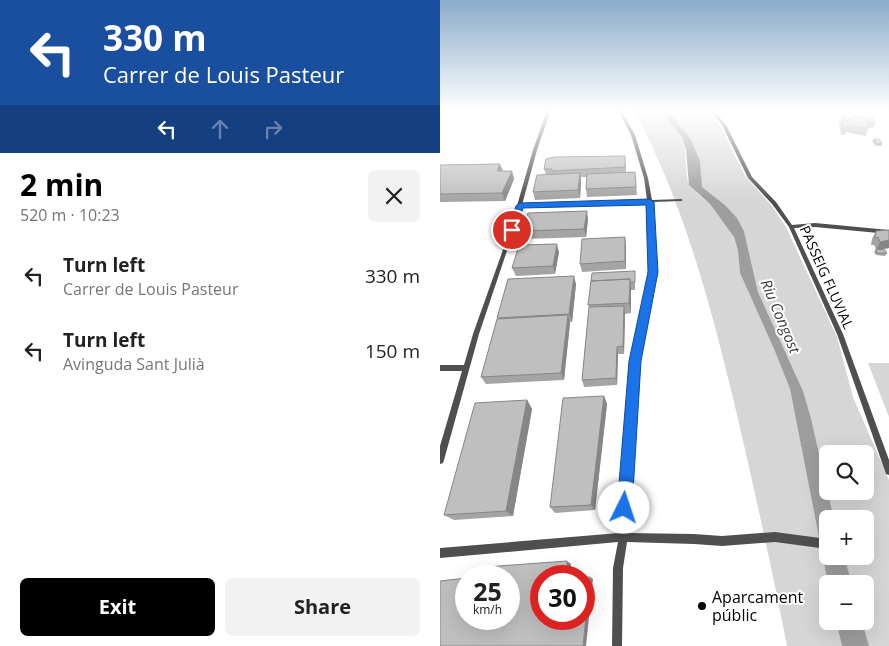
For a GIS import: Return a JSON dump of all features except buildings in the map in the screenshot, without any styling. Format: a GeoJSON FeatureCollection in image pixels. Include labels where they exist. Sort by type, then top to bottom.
{"type":"FeatureCollection","features":[{"type":"Feature","properties":{"kind":"street"},"geometry":{"type":"LineString","coordinates":[[440,460],[466,368],[492,285],[520,206],[538,140]]}},
{"type":"Feature","properties":{"kind":"street"},"geometry":{"type":"LineString","coordinates":[[617,646],[618,568],[623,537],[635,361],[653,272],[650,202],[641,158],[634,140]]}},
{"type":"Feature","properties":{"kind":"street","name":"PASSEIG FLUVIAL"},"geometry":{"type":"LineString","coordinates":[[731,140],[750,178],[774,203],[791,227],[840,334],[889,472]]}},
{"type":"Feature","properties":{"kind":"street"},"geometry":{"type":"LineString","coordinates":[[520,206],[681,200]]}},
{"type":"Feature","properties":{"kind":"street"},"geometry":{"type":"LineString","coordinates":[[791,227],[815,225],[889,232]]}},
{"type":"Feature","properties":{"kind":"street"},"geometry":{"type":"LineString","coordinates":[[440,368],[466,368]]}},
{"type":"Feature","properties":{"kind":"street"},"geometry":{"type":"LineString","coordinates":[[440,553],[623,537],[722,541],[774,537],[819,543]]}},
{"type":"Feature","properties":{"kind":"shaded area"},"geometry":{"type":"Polygon","coordinates":[[[649,140],[682,140],[688,182],[710,204],[733,235],[738,251],[740,273],[790,389],[819,538],[819,565],[824,565],[826,575],[819,575],[819,630],[838,630],[842,646],[787,646],[725,365],[705,290],[667,180],[649,140]]]}},
{"type":"Feature","properties":{"kind":"shaded area"},"geometry":{"type":"Polygon","coordinates":[[[683,140],[691,140],[700,161],[702,187],[726,206],[737,218],[744,231],[758,292],[803,391],[819,453],[819,500],[830,500],[832,510],[819,510],[819,538],[790,389],[740,273],[738,251],[734,237],[710,204],[689,185],[686,150],[683,140]]]}},
{"type":"Feature","properties":{"kind":"shaded area"},"geometry":{"type":"Polygon","coordinates":[[[691,140],[727,140],[745,176],[772,206],[786,227],[837,337],[853,397],[874,445],[819,445],[819,453],[803,391],[758,292],[744,231],[737,218],[726,206],[701,187],[700,161],[691,140]]]}},
{"type":"Feature","properties":{"kind":"shaded area"},"geometry":{"type":"Polygon","coordinates":[[[868,363],[889,363],[889,417],[868,363]]]}},
{"type":"Feature","properties":{"kind":"shaded area"},"geometry":{"type":"Polygon","coordinates":[[[874,445],[889,480],[889,646],[869,646],[865,630],[874,630],[874,575],[849,575],[847,565],[874,565],[874,510],[832,510],[830,500],[874,500],[874,445]]]}},
{"type":"Feature","properties":{"kind":"shaded area"},"geometry":{"type":"Polygon","coordinates":[[[824,565],[847,565],[849,575],[826,575],[824,565]]]}},
{"type":"Feature","properties":{"kind":"shaded area"},"geometry":{"type":"Polygon","coordinates":[[[838,630],[865,630],[869,646],[842,646],[838,630]]]}},
{"type":"Feature","properties":{"kind":"place","name":"Aparcament públic"},"geometry":{"type":"Point","coordinates":[702,606]}},
{"type":"Feature","properties":{"kind":"route"},"geometry":{"type":"LineString","coordinates":[[512,230],[520,206],[650,202],[653,272],[635,361],[624,508]]}},
{"type":"Feature","properties":{"kind":"water label","name":"Riu Congost"},"geometry":{"type":"Point","coordinates":[781,316]}}]}
